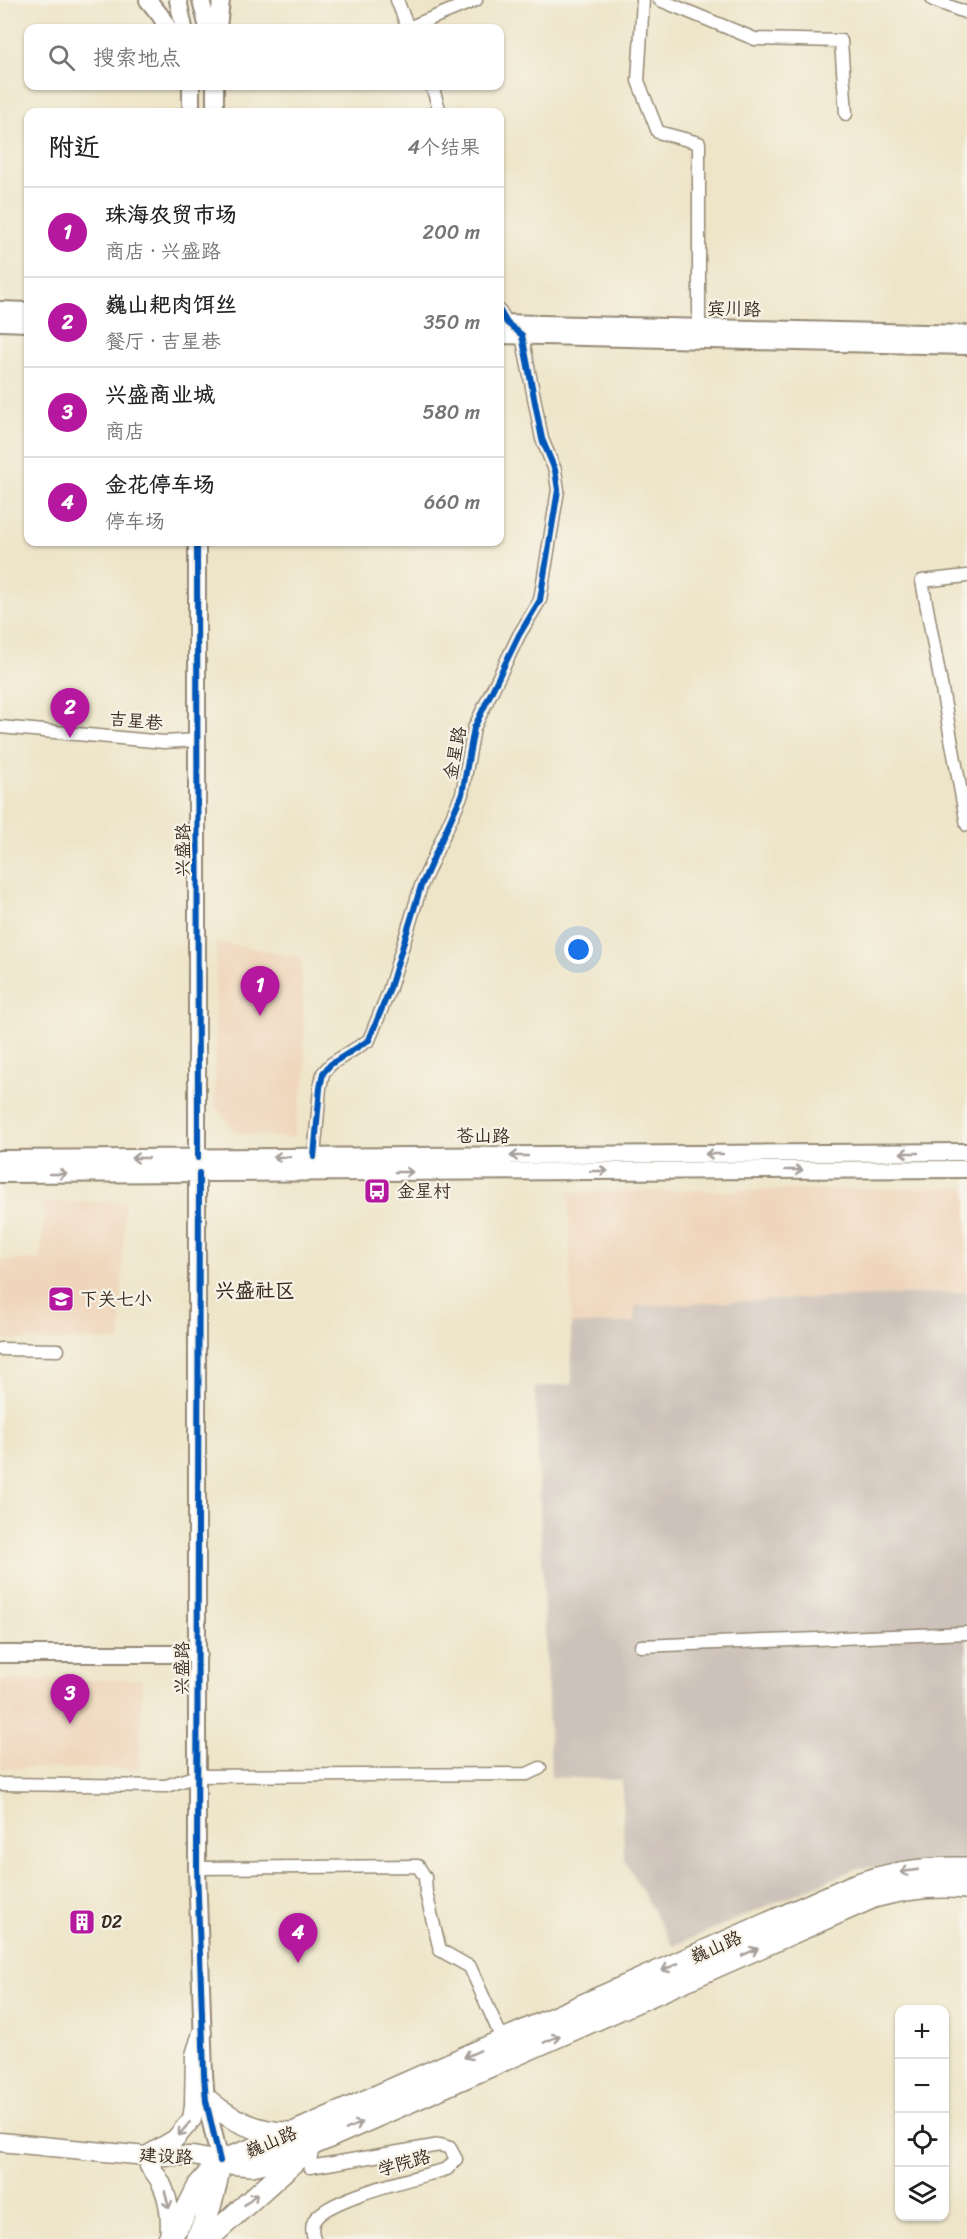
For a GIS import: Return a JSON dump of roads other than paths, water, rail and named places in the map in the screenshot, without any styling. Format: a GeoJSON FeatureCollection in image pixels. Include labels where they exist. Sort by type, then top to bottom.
{"type":"FeatureCollection","features":[{"type":"Feature","properties":{"kind":"highway","name":"巍山路"},"geometry":{"type":"LineString","coordinates":[[220,2161],[244,2166],[282,2158],[840,1911],[883,1885],[921,1869],[967,1868]]}},
{"type":"Feature","properties":{"kind":"highway","name":"巍山路"},"geometry":{"type":"LineString","coordinates":[[220,2161],[293,2133],[833,1894],[883,1885],[967,1888]]}},
{"type":"Feature","properties":{"kind":"highway"},"geometry":{"type":"LineString","coordinates":[[206,2099],[228,2116],[247,2126],[266,2132],[293,2133]]}},
{"type":"Feature","properties":{"kind":"highway"},"geometry":{"type":"LineString","coordinates":[[208,2239],[314,2144]]}},
{"type":"Feature","properties":{"kind":"highway"},"geometry":{"type":"LineString","coordinates":[[169,2239],[180,2223],[199,2185],[220,2161]]}},
{"type":"Feature","properties":{"kind":"highway"},"geometry":{"type":"LineString","coordinates":[[196,2239],[214,2197],[220,2161]]}},
{"type":"Feature","properties":{"kind":"main road"},"geometry":{"type":"LineString","coordinates":[[148,0],[166,24]]}},
{"type":"Feature","properties":{"kind":"main road"},"geometry":{"type":"LineString","coordinates":[[178,0],[183,24]]}},
{"type":"Feature","properties":{"kind":"main road"},"geometry":{"type":"LineString","coordinates":[[201,0],[207,24]]}},
{"type":"Feature","properties":{"kind":"main road"},"geometry":{"type":"LineString","coordinates":[[218,24],[221,0]]}},
{"type":"Feature","properties":{"kind":"main road"},"geometry":{"type":"LineString","coordinates":[[215,90],[215,108]]}},
{"type":"Feature","properties":{"kind":"main road"},"geometry":{"type":"LineString","coordinates":[[0,310],[24,311]]}},
{"type":"Feature","properties":{"kind":"main road"},"geometry":{"type":"LineString","coordinates":[[0,322],[24,323]]}},
{"type":"Feature","properties":{"kind":"main road","name":"宾川路"},"geometry":{"type":"LineString","coordinates":[[504,323],[967,334]]}},
{"type":"Feature","properties":{"kind":"main road","name":"宾川路"},"geometry":{"type":"LineString","coordinates":[[504,325],[522,335],[967,346]]}},
{"type":"Feature","properties":{"kind":"main road","name":"兴盛路"},"geometry":{"type":"LineString","coordinates":[[197,546],[197,1868],[206,2099],[220,2161]]}},
{"type":"Feature","properties":{"kind":"main road","name":"苍山路"},"geometry":{"type":"LineString","coordinates":[[0,1174],[314,1157],[967,1152]]}},
{"type":"Feature","properties":{"kind":"main road","name":"苍山路"},"geometry":{"type":"LineString","coordinates":[[0,1159],[198,1165],[967,1169]]}},
{"type":"Feature","properties":{"kind":"main road"},"geometry":{"type":"LineString","coordinates":[[0,1654],[198,1654]]}},
{"type":"Feature","properties":{"kind":"main road"},"geometry":{"type":"LineString","coordinates":[[169,2239],[170,2217],[167,2197],[160,2180],[147,2161],[175,2139],[192,2119],[195,2055],[202,2034]]}},
{"type":"Feature","properties":{"kind":"main road","name":"建设路"},"geometry":{"type":"LineString","coordinates":[[0,2142],[147,2161]]}},
{"type":"Feature","properties":{"kind":"main road","name":"建设路"},"geometry":{"type":"LineString","coordinates":[[0,2152],[147,2161],[193,2156],[220,2161]]}},
{"type":"Feature","properties":{"kind":"street"},"geometry":{"type":"LineString","coordinates":[[397,0],[406,24]]}},
{"type":"Feature","properties":{"kind":"street"},"geometry":{"type":"LineString","coordinates":[[418,24],[476,0]]}},
{"type":"Feature","properties":{"kind":"street"},"geometry":{"type":"LineString","coordinates":[[643,0],[638,81],[658,132],[699,143],[699,328]]}},
{"type":"Feature","properties":{"kind":"street"},"geometry":{"type":"LineString","coordinates":[[660,0],[755,39],[841,41],[846,114]]}},
{"type":"Feature","properties":{"kind":"street"},"geometry":{"type":"LineString","coordinates":[[933,0],[967,13]]}},
{"type":"Feature","properties":{"kind":"street"},"geometry":{"type":"LineString","coordinates":[[433,90],[439,108]]}},
{"type":"Feature","properties":{"kind":"street","name":"金星路"},"geometry":{"type":"LineString","coordinates":[[314,1157],[323,1073],[332,1064],[369,1041],[389,991],[422,886],[462,794],[474,728],[519,635],[540,600],[558,490],[555,470],[542,439],[522,335]]}},
{"type":"Feature","properties":{"kind":"street"},"geometry":{"type":"LineString","coordinates":[[967,576],[922,581],[967,825]]}},
{"type":"Feature","properties":{"kind":"street","name":"吉星巷"},"geometry":{"type":"LineString","coordinates":[[0,727],[164,742],[198,740]]}},
{"type":"Feature","properties":{"kind":"street"},"geometry":{"type":"LineString","coordinates":[[0,1349],[58,1350]]}},
{"type":"Feature","properties":{"kind":"street"},"geometry":{"type":"LineString","coordinates":[[641,1646],[967,1633]]}},
{"type":"Feature","properties":{"kind":"street"},"geometry":{"type":"LineString","coordinates":[[0,1784],[166,1786],[197,1776],[527,1774],[540,1768]]}},
{"type":"Feature","properties":{"kind":"street"},"geometry":{"type":"LineString","coordinates":[[197,1868],[418,1866],[425,1877],[426,1893],[440,1950],[470,1967],[502,2041]]}},
{"type":"Feature","properties":{"kind":"street"},"geometry":{"type":"LineString","coordinates":[[279,2174],[310,2167],[314,2144]]}},
{"type":"Feature","properties":{"kind":"street","name":"学院路"},"geometry":{"type":"LineString","coordinates":[[310,2167],[440,2145],[450,2148],[456,2159],[447,2169],[353,2196],[323,2212],[315,2219],[312,2230],[314,2239]]}},
{"type":"Feature","properties":{"kind":"place","name":"巍山耙肉饵丝"},"geometry":{"type":"Point","coordinates":[70,738]}},
{"type":"Feature","properties":{"kind":"place","name":"珠海农贸市场"},"geometry":{"type":"Point","coordinates":[260,1016]}},
{"type":"Feature","properties":{"kind":"place","name":"金星村"},"geometry":{"type":"Point","coordinates":[377,1191]}},
{"type":"Feature","properties":{"kind":"place","name":"下关七小"},"geometry":{"type":"Point","coordinates":[61,1299]}},
{"type":"Feature","properties":{"kind":"place","name":"兴盛商业城"},"geometry":{"type":"Point","coordinates":[70,1724]}},
{"type":"Feature","properties":{"kind":"place","name":"D2"},"geometry":{"type":"Point","coordinates":[82,1922]}},
{"type":"Feature","properties":{"kind":"place","name":"金花停车场"},"geometry":{"type":"Point","coordinates":[298,1963]}},
{"type":"Feature","properties":{"kind":"district","name":"兴盛社区"},"geometry":{"type":"Point","coordinates":[255,1290]}}]}
